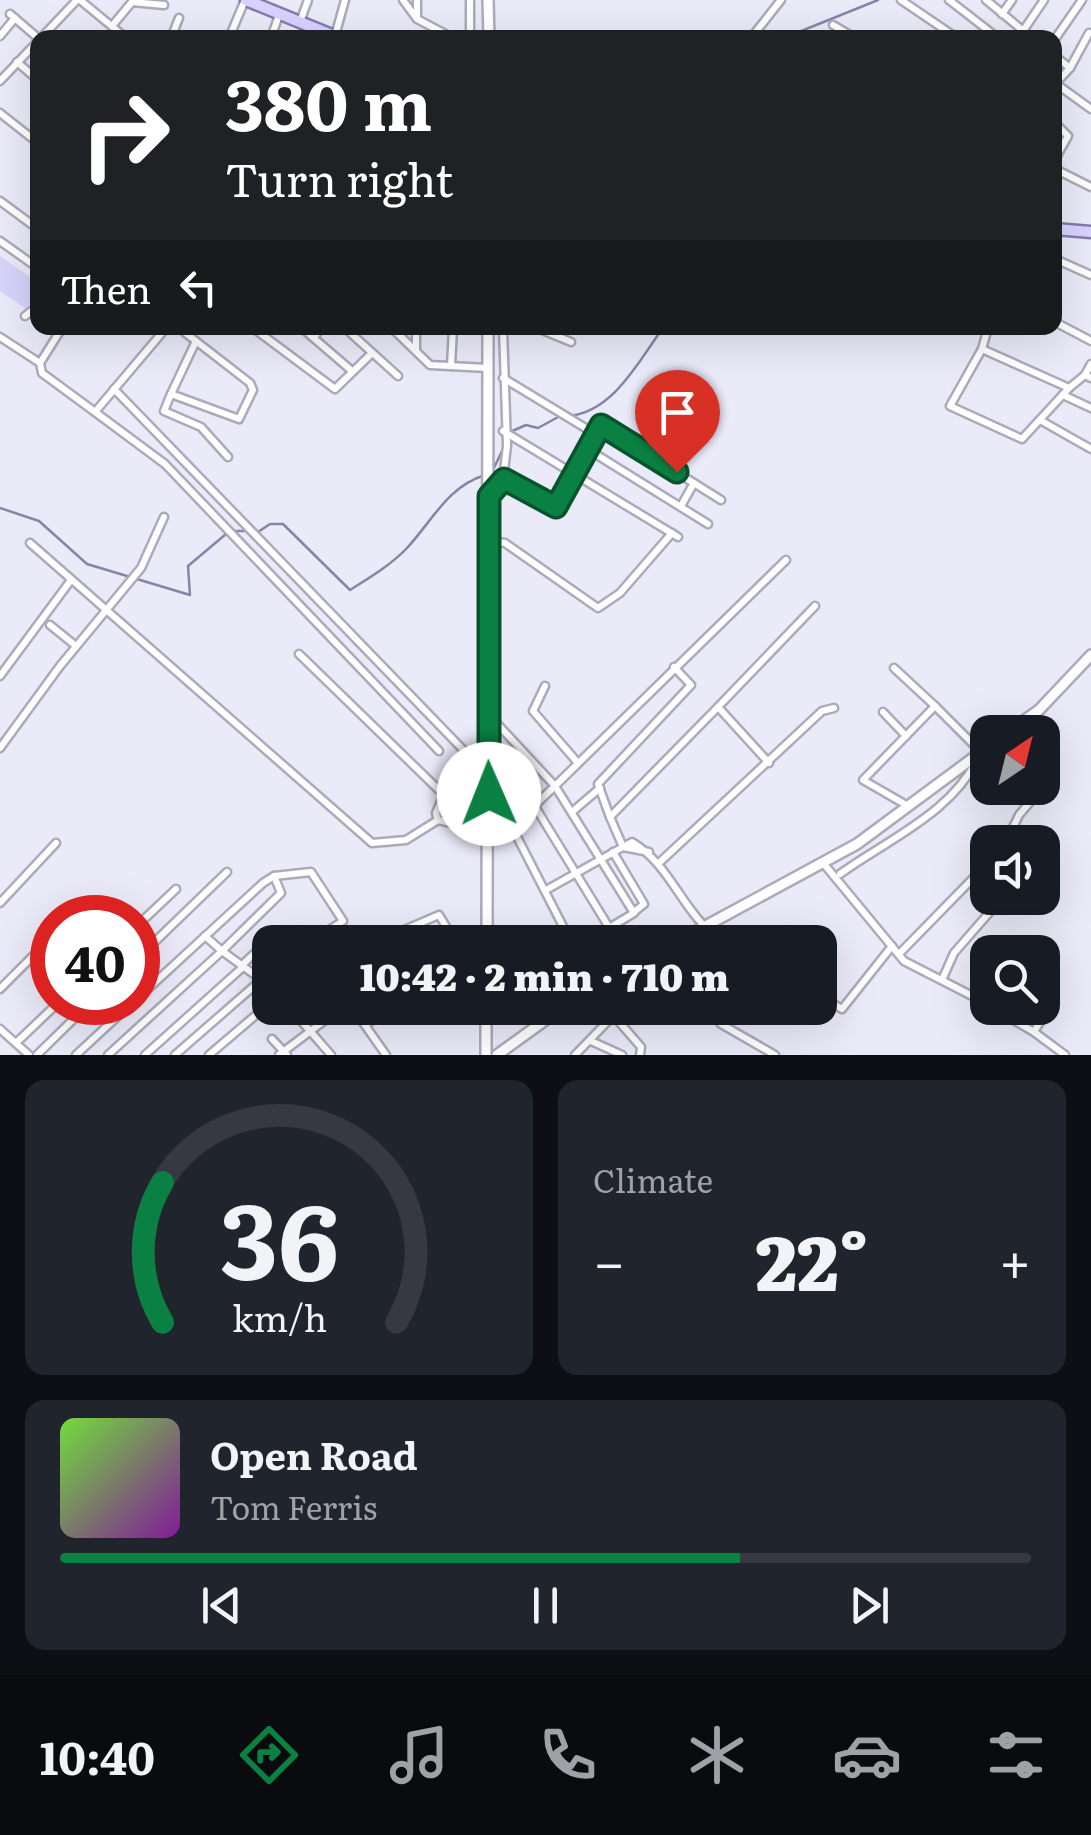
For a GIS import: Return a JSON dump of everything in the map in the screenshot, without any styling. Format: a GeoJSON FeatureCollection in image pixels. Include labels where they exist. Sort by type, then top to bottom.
{"type":"FeatureCollection","features":[{"type":"Feature","properties":{"kind":"main road"},"geometry":{"type":"LineString","coordinates":[[246,0],[320,30]]}},
{"type":"Feature","properties":{"kind":"main road"},"geometry":{"type":"LineString","coordinates":[[1062,230],[1091,232]]}},
{"type":"Feature","properties":{"kind":"street"},"geometry":{"type":"LineString","coordinates":[[48,30],[78,0],[117,30]]}},
{"type":"Feature","properties":{"kind":"street"},"geometry":{"type":"LineString","coordinates":[[232,30],[246,0]]}},
{"type":"Feature","properties":{"kind":"street"},"geometry":{"type":"LineString","coordinates":[[300,22],[308,0]]}},
{"type":"Feature","properties":{"kind":"street"},"geometry":{"type":"LineString","coordinates":[[339,30],[345,0]]}},
{"type":"Feature","properties":{"kind":"street"},"geometry":{"type":"LineString","coordinates":[[404,0],[417,19],[438,30]]}},
{"type":"Feature","properties":{"kind":"street"},"geometry":{"type":"LineString","coordinates":[[417,0],[417,19]]}},
{"type":"Feature","properties":{"kind":"street"},"geometry":{"type":"LineString","coordinates":[[470,0],[470,30]]}},
{"type":"Feature","properties":{"kind":"street"},"geometry":{"type":"LineString","coordinates":[[488,0],[489,30]]}},
{"type":"Feature","properties":{"kind":"street"},"geometry":{"type":"LineString","coordinates":[[757,30],[781,0]]}},
{"type":"Feature","properties":{"kind":"street"},"geometry":{"type":"LineString","coordinates":[[901,0],[945,30]]}},
{"type":"Feature","properties":{"kind":"street"},"geometry":{"type":"LineString","coordinates":[[986,0],[1022,30]]}},
{"type":"Feature","properties":{"kind":"street"},"geometry":{"type":"LineString","coordinates":[[1002,14],[1012,0]]}},
{"type":"Feature","properties":{"kind":"street"},"geometry":{"type":"LineString","coordinates":[[1024,30],[1044,0]]}},
{"type":"Feature","properties":{"kind":"street"},"geometry":{"type":"LineString","coordinates":[[1061,30],[1082,0]]}},
{"type":"Feature","properties":{"kind":"street"},"geometry":{"type":"LineString","coordinates":[[951,1],[988,30]]}},
{"type":"Feature","properties":{"kind":"street"},"geometry":{"type":"LineString","coordinates":[[112,26],[132,2],[164,6]]}},
{"type":"Feature","properties":{"kind":"street"},"geometry":{"type":"LineString","coordinates":[[274,30],[279,14]]}},
{"type":"Feature","properties":{"kind":"street"},"geometry":{"type":"LineString","coordinates":[[0,36],[13,16],[32,30]]}},
{"type":"Feature","properties":{"kind":"street"},"geometry":{"type":"LineString","coordinates":[[174,30],[179,18]]}},
{"type":"Feature","properties":{"kind":"street"},"geometry":{"type":"LineString","coordinates":[[833,25],[842,30]]}},
{"type":"Feature","properties":{"kind":"street"},"geometry":{"type":"LineString","coordinates":[[1062,76],[1089,33]]}},
{"type":"Feature","properties":{"kind":"street"},"geometry":{"type":"LineString","coordinates":[[0,80],[30,48]]}},
{"type":"Feature","properties":{"kind":"street"},"geometry":{"type":"LineString","coordinates":[[17,62],[30,73]]}},
{"type":"Feature","properties":{"kind":"street"},"geometry":{"type":"LineString","coordinates":[[1062,62],[1070,68]]}},
{"type":"Feature","properties":{"kind":"street"},"geometry":{"type":"LineString","coordinates":[[1062,88],[1090,106]]}},
{"type":"Feature","properties":{"kind":"street"},"geometry":{"type":"LineString","coordinates":[[0,113],[30,137]]}},
{"type":"Feature","properties":{"kind":"street"},"geometry":{"type":"LineString","coordinates":[[1062,173],[1091,186]]}},
{"type":"Feature","properties":{"kind":"street"},"geometry":{"type":"LineString","coordinates":[[0,202],[30,223]]}},
{"type":"Feature","properties":{"kind":"street"},"geometry":{"type":"LineString","coordinates":[[0,241],[30,262]]}},
{"type":"Feature","properties":{"kind":"street"},"geometry":{"type":"LineString","coordinates":[[1062,262],[1091,275]]}},
{"type":"Feature","properties":{"kind":"street"},"geometry":{"type":"LineString","coordinates":[[24,316],[30,312]]}},
{"type":"Feature","properties":{"kind":"street"},"geometry":{"type":"LineString","coordinates":[[1062,326],[1091,341]]}},
{"type":"Feature","properties":{"kind":"street"},"geometry":{"type":"LineString","coordinates":[[58,335],[40,363],[42,373],[165,464],[439,751]]}},
{"type":"Feature","properties":{"kind":"street"},"geometry":{"type":"LineString","coordinates":[[96,412],[160,335]]}},
{"type":"Feature","properties":{"kind":"street"},"geometry":{"type":"LineString","coordinates":[[171,394],[240,420],[253,390],[250,383],[188,335]]}},
{"type":"Feature","properties":{"kind":"street"},"geometry":{"type":"LineString","coordinates":[[263,335],[336,389],[371,354]]}},
{"type":"Feature","properties":{"kind":"street"},"geometry":{"type":"LineString","coordinates":[[352,335],[398,376]]}},
{"type":"Feature","properties":{"kind":"street"},"geometry":{"type":"LineString","coordinates":[[400,335],[430,364],[488,368]]}},
{"type":"Feature","properties":{"kind":"street"},"geometry":{"type":"LineString","coordinates":[[416,335],[416,350]]}},
{"type":"Feature","properties":{"kind":"street"},"geometry":{"type":"LineString","coordinates":[[452,366],[453,335]]}},
{"type":"Feature","properties":{"kind":"street"},"geometry":{"type":"LineString","coordinates":[[486,925],[490,821],[488,335]]}},
{"type":"Feature","properties":{"kind":"street"},"geometry":{"type":"LineString","coordinates":[[489,496],[504,479],[507,446],[503,335]]}},
{"type":"Feature","properties":{"kind":"street"},"geometry":{"type":"LineString","coordinates":[[554,335],[571,342]]}},
{"type":"Feature","properties":{"kind":"street"},"geometry":{"type":"LineString","coordinates":[[986,335],[950,406],[1022,439],[1066,391],[1088,376],[1091,364]]}},
{"type":"Feature","properties":{"kind":"street"},"geometry":{"type":"LineString","coordinates":[[315,336],[352,371]]}},
{"type":"Feature","properties":{"kind":"street"},"geometry":{"type":"LineString","coordinates":[[0,337],[40,363]]}},
{"type":"Feature","properties":{"kind":"street"},"geometry":{"type":"LineString","coordinates":[[196,341],[164,411],[201,426],[228,457]]}},
{"type":"Feature","properties":{"kind":"street"},"geometry":{"type":"LineString","coordinates":[[982,349],[1066,391],[1091,408]]}},
{"type":"Feature","properties":{"kind":"street"},"geometry":{"type":"LineString","coordinates":[[503,378],[597,435]]}},
{"type":"Feature","properties":{"kind":"street"},"geometry":{"type":"LineString","coordinates":[[114,389],[474,761],[488,768]]}},
{"type":"Feature","properties":{"kind":"street"},"geometry":{"type":"LineString","coordinates":[[1040,420],[1091,449]]}},
{"type":"Feature","properties":{"kind":"street"},"geometry":{"type":"LineString","coordinates":[[504,479],[556,507],[601,425],[721,500]]}},
{"type":"Feature","properties":{"kind":"street"},"geometry":{"type":"LineString","coordinates":[[489,541],[504,543],[598,608],[620,594],[675,535],[504,431]]}},
{"type":"Feature","properties":{"kind":"street"},"geometry":{"type":"LineString","coordinates":[[590,450],[708,524]]}},
{"type":"Feature","properties":{"kind":"street"},"geometry":{"type":"LineString","coordinates":[[680,506],[694,483]]}},
{"type":"Feature","properties":{"kind":"street"},"geometry":{"type":"LineString","coordinates":[[0,748],[104,610],[141,568],[164,517]]}},
{"type":"Feature","properties":{"kind":"street"},"geometry":{"type":"LineString","coordinates":[[30,544],[372,843],[406,840],[438,820],[488,832]]}},
{"type":"Feature","properties":{"kind":"street"},"geometry":{"type":"LineString","coordinates":[[512,827],[786,560]]}},
{"type":"Feature","properties":{"kind":"street"},"geometry":{"type":"LineString","coordinates":[[0,676],[71,580]]}},
{"type":"Feature","properties":{"kind":"street"},"geometry":{"type":"LineString","coordinates":[[610,817],[815,606]]}},
{"type":"Feature","properties":{"kind":"street"},"geometry":{"type":"LineString","coordinates":[[50,626],[76,646]]}},
{"type":"Feature","properties":{"kind":"street"},"geometry":{"type":"LineString","coordinates":[[299,654],[444,795],[436,813],[438,820]]}},
{"type":"Feature","properties":{"kind":"street"},"geometry":{"type":"LineString","coordinates":[[1032,715],[1091,655]]}},
{"type":"Feature","properties":{"kind":"street"},"geometry":{"type":"LineString","coordinates":[[623,846],[598,784],[691,685],[674,666]]}},
{"type":"Feature","properties":{"kind":"street"},"geometry":{"type":"LineString","coordinates":[[894,668],[970,737]]}},
{"type":"Feature","properties":{"kind":"street"},"geometry":{"type":"LineString","coordinates":[[545,686],[534,711],[578,762]]}},
{"type":"Feature","properties":{"kind":"street"},"geometry":{"type":"LineString","coordinates":[[908,806],[862,780],[935,706]]}},
{"type":"Feature","properties":{"kind":"street"},"geometry":{"type":"LineString","coordinates":[[718,707],[769,763]]}},
{"type":"Feature","properties":{"kind":"street"},"geometry":{"type":"LineString","coordinates":[[660,862],[822,711],[834,708]]}},
{"type":"Feature","properties":{"kind":"street"},"geometry":{"type":"LineString","coordinates":[[883,712],[906,736]]}},
{"type":"Feature","properties":{"kind":"street"},"geometry":{"type":"LineString","coordinates":[[488,714],[556,786],[634,913]]}},
{"type":"Feature","properties":{"kind":"street"},"geometry":{"type":"LineString","coordinates":[[707,925],[824,864],[970,760]]}},
{"type":"Feature","properties":{"kind":"street"},"geometry":{"type":"LineString","coordinates":[[840,874],[872,850],[898,840],[970,776]]}},
{"type":"Feature","properties":{"kind":"street"},"geometry":{"type":"LineString","coordinates":[[572,812],[600,788]]}},
{"type":"Feature","properties":{"kind":"street"},"geometry":{"type":"LineString","coordinates":[[534,805],[607,925]]}},
{"type":"Feature","properties":{"kind":"street"},"geometry":{"type":"LineString","coordinates":[[490,821],[512,827],[564,925]]}},
{"type":"Feature","properties":{"kind":"street"},"geometry":{"type":"LineString","coordinates":[[546,890],[632,842],[660,862],[699,925]]}},
{"type":"Feature","properties":{"kind":"street"},"geometry":{"type":"LineString","coordinates":[[0,903],[56,843]]}},
{"type":"Feature","properties":{"kind":"street"},"geometry":{"type":"LineString","coordinates":[[613,852],[644,904],[614,925]]}},
{"type":"Feature","properties":{"kind":"street"},"geometry":{"type":"LineString","coordinates":[[824,864],[899,954],[970,995]]}},
{"type":"Feature","properties":{"kind":"street"},"geometry":{"type":"LineString","coordinates":[[160,937],[228,872]]}},
{"type":"Feature","properties":{"kind":"street"},"geometry":{"type":"LineString","coordinates":[[160,977],[274,876],[311,872],[343,921],[337,925]]}},
{"type":"Feature","properties":{"kind":"street"},"geometry":{"type":"LineString","coordinates":[[108,1055],[281,893],[274,876]]}},
{"type":"Feature","properties":{"kind":"street"},"geometry":{"type":"LineString","coordinates":[[899,954],[970,881]]}},
{"type":"Feature","properties":{"kind":"street"},"geometry":{"type":"LineString","coordinates":[[160,904],[176,889]]}},
{"type":"Feature","properties":{"kind":"street"},"geometry":{"type":"LineString","coordinates":[[414,925],[439,915],[445,925]]}},
{"type":"Feature","properties":{"kind":"street"},"geometry":{"type":"LineString","coordinates":[[942,980],[954,953],[987,915]]}},
{"type":"Feature","properties":{"kind":"street"},"geometry":{"type":"LineString","coordinates":[[205,936],[252,973]]}},
{"type":"Feature","properties":{"kind":"street"},"geometry":{"type":"LineString","coordinates":[[837,1007],[842,1010],[892,946]]}},
{"type":"Feature","properties":{"kind":"street"},"geometry":{"type":"LineString","coordinates":[[145,1055],[252,956]]}},
{"type":"Feature","properties":{"kind":"street"},"geometry":{"type":"LineString","coordinates":[[0,989],[30,959]]}},
{"type":"Feature","properties":{"kind":"street"},"geometry":{"type":"LineString","coordinates":[[175,1055],[252,996]]}},
{"type":"Feature","properties":{"kind":"street"},"geometry":{"type":"LineString","coordinates":[[209,1055],[252,1018]]}},
{"type":"Feature","properties":{"kind":"street"},"geometry":{"type":"LineString","coordinates":[[16,1044],[35,1025]]}},
{"type":"Feature","properties":{"kind":"street"},"geometry":{"type":"LineString","coordinates":[[37,1055],[68,1025]]}},
{"type":"Feature","properties":{"kind":"street"},"geometry":{"type":"LineString","coordinates":[[76,1055],[108,1025]]}},
{"type":"Feature","properties":{"kind":"street"},"geometry":{"type":"LineString","coordinates":[[305,1025],[331,1055]]}},
{"type":"Feature","properties":{"kind":"street"},"geometry":{"type":"LineString","coordinates":[[272,1038],[283,1054],[317,1025]]}},
{"type":"Feature","properties":{"kind":"street"},"geometry":{"type":"LineString","coordinates":[[366,1025],[386,1055]]}},
{"type":"Feature","properties":{"kind":"street"},"geometry":{"type":"LineString","coordinates":[[486,1025],[486,1055]]}},
{"type":"Feature","properties":{"kind":"street"},"geometry":{"type":"LineString","coordinates":[[496,1055],[538,1025]]}},
{"type":"Feature","properties":{"kind":"street"},"geometry":{"type":"LineString","coordinates":[[575,1055],[605,1025]]}},
{"type":"Feature","properties":{"kind":"street"},"geometry":{"type":"LineString","coordinates":[[620,1025],[641,1047],[640,1055]]}},
{"type":"Feature","properties":{"kind":"street"},"geometry":{"type":"LineString","coordinates":[[723,1025],[775,1055]]}},
{"type":"Feature","properties":{"kind":"street"},"geometry":{"type":"LineString","coordinates":[[1022,1025],[1064,1055]]}},
{"type":"Feature","properties":{"kind":"street"},"geometry":{"type":"LineString","coordinates":[[1034,1032],[1038,1025]]}},
{"type":"Feature","properties":{"kind":"street"},"geometry":{"type":"LineString","coordinates":[[0,1029],[28,1055]]}},
{"type":"Feature","properties":{"kind":"street"},"geometry":{"type":"LineString","coordinates":[[591,1040],[622,1055]]}},
{"type":"Feature","properties":{"kind":"shaded area"},"geometry":{"type":"Polygon","coordinates":[[[0,256],[30,277],[30,308],[0,291],[0,256]]]}},
{"type":"Feature","properties":{"kind":"waterway"},"geometry":{"type":"LineString","coordinates":[[804,30],[878,0]]}},
{"type":"Feature","properties":{"kind":"waterway"},"geometry":{"type":"LineString","coordinates":[[568,416],[599,405],[612,395],[658,335]]}},
{"type":"Feature","properties":{"kind":"waterway"},"geometry":{"type":"LineString","coordinates":[[510,432],[526,425],[538,428],[560,416]]}},
{"type":"Feature","properties":{"kind":"waterway"},"geometry":{"type":"LineString","coordinates":[[492,472],[503,449]]}},
{"type":"Feature","properties":{"kind":"waterway"},"geometry":{"type":"LineString","coordinates":[[258,532],[270,524],[283,524],[350,590],[401,554],[450,496],[485,475]]}},
{"type":"Feature","properties":{"kind":"waterway"},"geometry":{"type":"LineString","coordinates":[[0,508],[39,521],[87,564],[190,595],[188,566],[226,534]]}},
{"type":"Feature","properties":{"kind":"waterway"},"geometry":{"type":"LineString","coordinates":[[233,531],[250,531]]}},
{"type":"Feature","properties":{"kind":"route"},"geometry":{"type":"LineString","coordinates":[[489,794],[489,496],[504,479],[556,507],[601,425],[677,472]]}}]}
